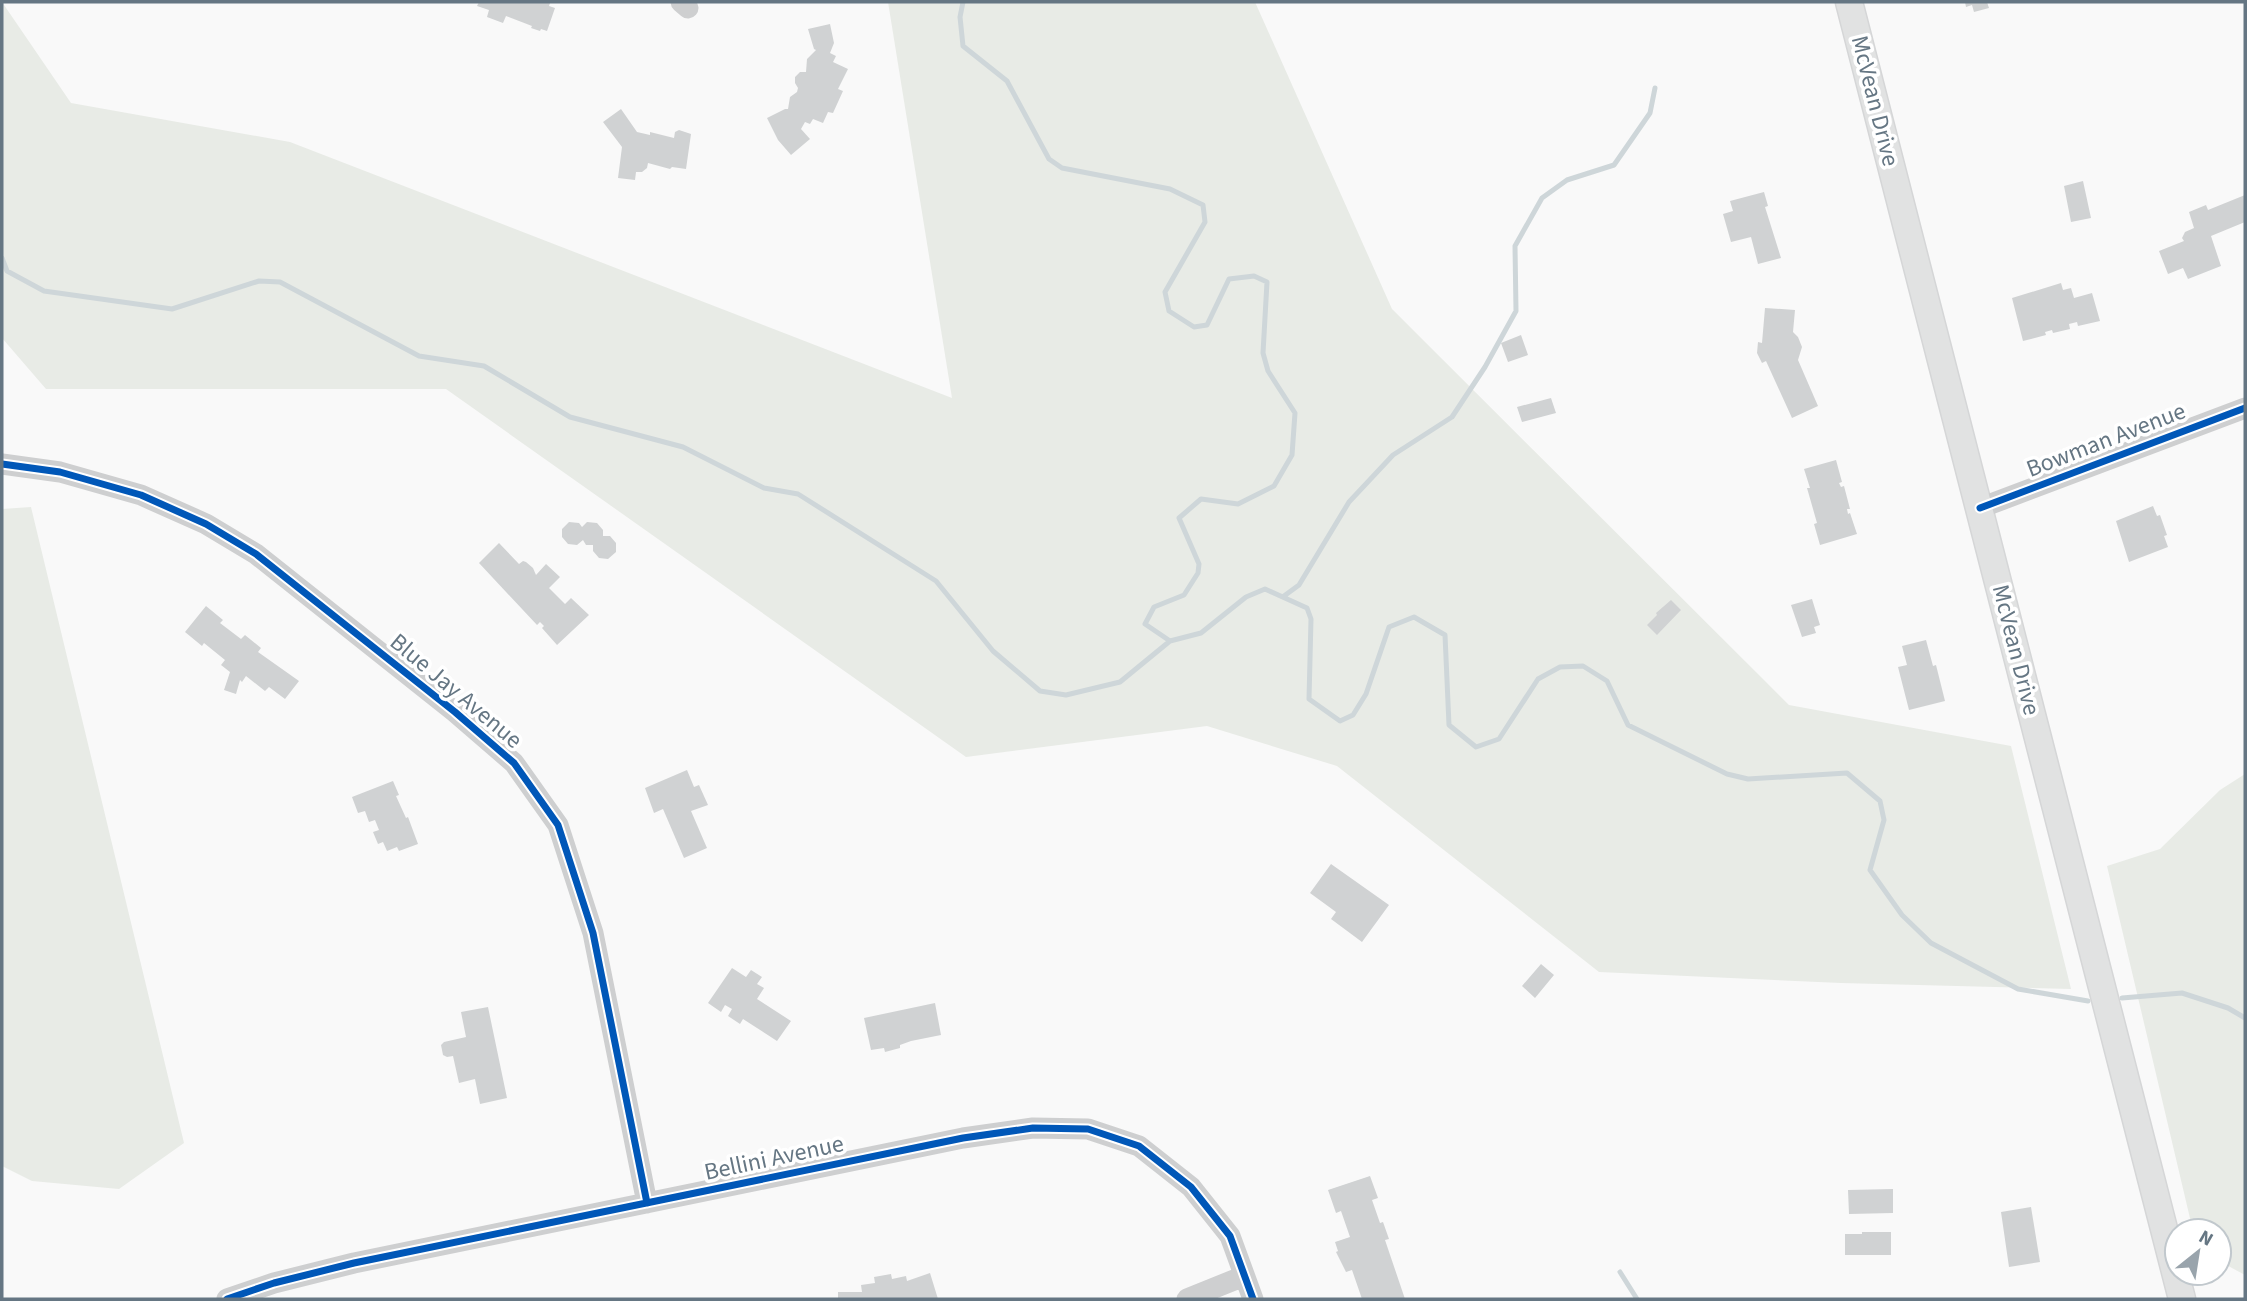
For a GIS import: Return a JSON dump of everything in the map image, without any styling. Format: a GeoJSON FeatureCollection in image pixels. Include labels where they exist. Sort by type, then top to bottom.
{"type":"FeatureCollection","features":[{"type":"Feature","properties":{"kind":"main road","name":"McVean Drive"},"geometry":{"type":"LineString","coordinates":[[1849,2],[2182,1299]]}},
{"type":"Feature","properties":{"kind":"street","name":"Bowman Avenue"},"geometry":{"type":"LineString","coordinates":[[1980,508],[2245,408]]}},
{"type":"Feature","properties":{"kind":"street","name":"Blue Jay Avenue"},"geometry":{"type":"LineString","coordinates":[[2,464],[60,472],[141,495],[206,524],[256,554],[455,712],[514,763],[558,825],[593,933],[647,1203]]}},
{"type":"Feature","properties":{"kind":"street","name":"Bellini Avenue"},"geometry":{"type":"LineString","coordinates":[[227,1299],[274,1283],[354,1263],[963,1138],[1034,1129],[1088,1129],[1139,1146],[1191,1187],[1230,1236],[1253,1299]]}},
{"type":"Feature","properties":{"kind":"street"},"geometry":{"type":"LineString","coordinates":[[1187,1299],[1244,1276]]}},
{"type":"Feature","properties":{"kind":"shaded area"},"geometry":{"type":"Polygon","coordinates":[[[2,2],[71,103],[290,142],[952,398],[888,2],[1255,2],[1392,309],[1789,705],[2011,746],[2071,989],[1841,983],[1599,972],[1337,766],[1207,726],[966,757],[446,389],[46,389],[2,338],[2,2]]]}},
{"type":"Feature","properties":{"kind":"shaded area"},"geometry":{"type":"Polygon","coordinates":[[[31,507],[184,1143],[119,1189],[32,1181],[2,1166],[2,509],[31,507]]]}},
{"type":"Feature","properties":{"kind":"shaded area"},"geometry":{"type":"Polygon","coordinates":[[[2245,774],[2245,1275],[2233,1269],[2233,1217],[2190,1217],[2107,866],[2160,849],[2220,790],[2245,774]]]}},
{"type":"Feature","properties":{"kind":"building"},"geometry":{"type":"Polygon","coordinates":[[[479,2],[546,2],[555,8],[547,31],[540,31],[506,16],[503,23],[487,17],[489,10],[477,6],[479,2]]]}},
{"type":"Feature","properties":{"kind":"building"},"geometry":{"type":"Polygon","coordinates":[[[1965,2],[1987,2],[1989,8],[1974,12],[1972,5],[1966,7],[1965,2]]]}},
{"type":"Feature","properties":{"kind":"building"},"geometry":{"type":"Polygon","coordinates":[[[830,24],[834,43],[830,53],[836,56],[833,62],[848,69],[838,89],[843,91],[833,113],[828,112],[823,123],[813,119],[810,124],[805,122],[801,129],[810,139],[791,155],[778,140],[767,118],[788,109],[790,97],[797,92],[795,77],[800,72],[806,72],[807,59],[816,50],[808,29],[830,24]]]}},
{"type":"Feature","properties":{"kind":"building"},"geometry":{"type":"Polygon","coordinates":[[[621,109],[637,132],[674,138],[675,132],[679,130],[691,134],[686,169],[670,169],[648,163],[642,172],[636,172],[635,180],[618,178],[622,147],[603,122],[621,109]]]}},
{"type":"Feature","properties":{"kind":"building"},"geometry":{"type":"Polygon","coordinates":[[[2083,181],[2091,218],[2071,222],[2064,186],[2083,181]]]}},
{"type":"Feature","properties":{"kind":"building"},"geometry":{"type":"Polygon","coordinates":[[[1764,192],[1768,206],[1765,207],[1781,258],[1758,264],[1751,237],[1731,242],[1723,214],[1733,211],[1730,201],[1764,192]]]}},
{"type":"Feature","properties":{"kind":"building"},"geometry":{"type":"Polygon","coordinates":[[[2245,195],[2245,222],[2211,236],[2221,266],[2188,279],[2183,268],[2168,274],[2159,251],[2184,241],[2182,238],[2185,232],[2194,228],[2189,212],[2206,205],[2208,210],[2245,195]]]}},
{"type":"Feature","properties":{"kind":"building"},"geometry":{"type":"Polygon","coordinates":[[[2061,283],[2063,290],[2071,288],[2074,298],[2092,293],[2100,321],[2078,326],[2077,322],[2069,324],[2070,329],[2053,333],[2052,330],[2045,332],[2046,335],[2023,341],[2012,298],[2061,283]]]}},
{"type":"Feature","properties":{"kind":"building"},"geometry":{"type":"Polygon","coordinates":[[[1765,308],[1795,310],[1793,332],[1802,347],[1798,360],[1818,406],[1792,418],[1766,361],[1762,363],[1757,353],[1758,342],[1762,343],[1765,308]]]}},
{"type":"Feature","properties":{"kind":"building"},"geometry":{"type":"Polygon","coordinates":[[[1521,335],[1528,355],[1508,362],[1501,343],[1521,335]]]}},
{"type":"Feature","properties":{"kind":"building"},"geometry":{"type":"Polygon","coordinates":[[[1551,398],[1556,413],[1522,422],[1517,407],[1551,398]]]}},
{"type":"Feature","properties":{"kind":"building"},"geometry":{"type":"Polygon","coordinates":[[[1836,460],[1842,482],[1839,483],[1841,487],[1844,486],[1850,509],[1847,509],[1848,514],[1850,513],[1857,534],[1820,545],[1804,469],[1836,460]]]}},
{"type":"Feature","properties":{"kind":"building"},"geometry":{"type":"Polygon","coordinates":[[[2153,506],[2157,516],[2160,515],[2168,547],[2129,562],[2116,521],[2153,506]]]}},
{"type":"Feature","properties":{"kind":"building"},"geometry":{"type":"Polygon","coordinates":[[[569,522],[579,523],[582,527],[587,522],[597,523],[603,530],[603,536],[610,536],[616,543],[616,552],[608,559],[599,558],[593,551],[593,545],[586,545],[583,540],[577,545],[568,544],[562,537],[562,529],[569,522]]]}},
{"type":"Feature","properties":{"kind":"building"},"geometry":{"type":"Polygon","coordinates":[[[499,543],[519,564],[523,561],[533,568],[536,575],[546,564],[560,577],[549,588],[565,604],[571,598],[589,615],[557,645],[542,628],[544,626],[540,622],[537,625],[479,563],[499,543]]]}},
{"type":"Feature","properties":{"kind":"building"},"geometry":{"type":"Polygon","coordinates":[[[1812,599],[1820,625],[1814,627],[1816,633],[1802,637],[1791,605],[1812,599]]]}},
{"type":"Feature","properties":{"kind":"building"},"geometry":{"type":"Polygon","coordinates":[[[1671,600],[1681,610],[1657,635],[1647,625],[1671,600]]]}},
{"type":"Feature","properties":{"kind":"building"},"geometry":{"type":"Polygon","coordinates":[[[206,606],[223,620],[220,623],[241,639],[245,635],[261,648],[258,652],[299,681],[285,699],[269,687],[265,691],[246,676],[242,682],[240,680],[236,694],[224,690],[230,672],[221,665],[225,660],[185,632],[206,606]]]}},
{"type":"Feature","properties":{"kind":"building"},"geometry":{"type":"Polygon","coordinates":[[[1926,640],[1933,666],[1936,665],[1945,701],[1909,710],[1898,667],[1907,665],[1902,646],[1926,640]]]}},
{"type":"Feature","properties":{"kind":"building"},"geometry":{"type":"Polygon","coordinates":[[[687,770],[694,787],[699,785],[708,805],[691,811],[707,848],[684,858],[663,809],[654,813],[645,788],[687,770]]]}},
{"type":"Feature","properties":{"kind":"building"},"geometry":{"type":"Polygon","coordinates":[[[393,781],[399,795],[396,796],[406,818],[408,817],[418,844],[399,851],[397,847],[387,851],[383,842],[378,844],[373,832],[379,830],[375,820],[369,822],[365,811],[358,813],[352,797],[393,781]]]}},
{"type":"Feature","properties":{"kind":"building"},"geometry":{"type":"Polygon","coordinates":[[[1331,864],[1389,905],[1362,942],[1331,919],[1336,912],[1310,893],[1331,864]]]}},
{"type":"Feature","properties":{"kind":"building"},"geometry":{"type":"Polygon","coordinates":[[[1541,964],[1554,975],[1535,998],[1522,986],[1541,964]]]}},
{"type":"Feature","properties":{"kind":"building"},"geometry":{"type":"Polygon","coordinates":[[[732,968],[746,977],[751,970],[762,977],[757,984],[764,988],[757,999],[791,1021],[777,1041],[743,1019],[740,1024],[728,1016],[732,1009],[725,1005],[721,1012],[708,1003],[732,968]]]}},
{"type":"Feature","properties":{"kind":"building"},"geometry":{"type":"Polygon","coordinates":[[[935,1003],[941,1035],[911,1041],[900,1045],[900,1048],[885,1052],[884,1048],[871,1050],[864,1018],[935,1003]]]}},
{"type":"Feature","properties":{"kind":"building"},"geometry":{"type":"Polygon","coordinates":[[[488,1007],[507,1098],[480,1104],[475,1079],[459,1083],[453,1056],[443,1055],[441,1045],[466,1037],[461,1012],[488,1007]]]}},
{"type":"Feature","properties":{"kind":"building"},"geometry":{"type":"Polygon","coordinates":[[[1370,1176],[1378,1198],[1372,1200],[1389,1239],[1385,1240],[1405,1299],[1362,1299],[1352,1270],[1346,1272],[1336,1252],[1335,1242],[1350,1237],[1341,1211],[1336,1213],[1328,1190],[1370,1176]]]}},
{"type":"Feature","properties":{"kind":"building"},"geometry":{"type":"Polygon","coordinates":[[[1893,1189],[1893,1213],[1849,1214],[1848,1190],[1893,1189]]]}},
{"type":"Feature","properties":{"kind":"building"},"geometry":{"type":"Polygon","coordinates":[[[2031,1207],[2040,1262],[2009,1267],[2001,1212],[2031,1207]]]}},
{"type":"Feature","properties":{"kind":"building"},"geometry":{"type":"Polygon","coordinates":[[[1891,1232],[1891,1255],[1845,1255],[1845,1234],[1891,1232]]]}},
{"type":"Feature","properties":{"kind":"building"},"geometry":{"type":"Polygon","coordinates":[[[930,1273],[938,1299],[838,1299],[838,1292],[862,1292],[861,1285],[875,1283],[874,1277],[891,1274],[892,1279],[906,1276],[907,1281],[930,1273]]]}},
{"type":"Feature","properties":{"kind":"waterway"},"geometry":{"type":"LineString","coordinates":[[963,2],[960,17],[963,46],[1007,81],[1049,159],[1062,168],[1170,189],[1203,205],[1205,222],[1165,292],[1169,311],[1194,327],[1207,325],[1229,279],[1254,276],[1267,282],[1263,353],[1268,371],[1295,413],[1292,455],[1274,486],[1238,504],[1201,499],[1179,518],[1199,564],[1198,573],[1184,595],[1154,607],[1145,624],[1170,641]]}},
{"type":"Feature","properties":{"kind":"waterway"},"geometry":{"type":"LineString","coordinates":[[1284,596],[1299,585],[1349,502],[1393,455],[1452,417],[1485,367],[1516,311],[1515,246],[1542,198],[1567,180],[1614,165],[1650,113],[1655,88]]}},
{"type":"Feature","properties":{"kind":"waterway"},"geometry":{"type":"LineString","coordinates":[[2,258],[7,271],[44,291],[172,309],[259,281],[280,282],[419,356],[484,366],[570,417],[683,447],[764,488],[798,494],[936,581],[993,651],[1040,691],[1066,695],[1120,682],[1170,641],[1201,633],[1246,597],[1265,589],[1307,608],[1311,619],[1309,699],[1340,721],[1353,715],[1366,694],[1389,627],[1414,617],[1445,635],[1449,725],[1476,747],[1499,739],[1538,679],[1560,667],[1583,666],[1607,681],[1628,725],[1727,774],[1748,779],[1847,773],[1880,801],[1884,820],[1870,870],[1902,915],[1931,943],[2018,989],[2088,1001]]}},
{"type":"Feature","properties":{"kind":"waterway"},"geometry":{"type":"LineString","coordinates":[[2122,998],[2182,993],[2228,1008],[2245,1018]]}},
{"type":"Feature","properties":{"kind":"waterway"},"geometry":{"type":"LineString","coordinates":[[1620,1272],[1637,1299]]}},
{"type":"Feature","properties":{"kind":"cycle path"},"geometry":{"type":"LineString","coordinates":[[1980,508],[2245,408]]}},
{"type":"Feature","properties":{"kind":"cycle path"},"geometry":{"type":"LineString","coordinates":[[2,464],[60,472],[141,495],[206,524],[256,554],[455,712],[514,763],[558,825],[593,933],[647,1203]]}},
{"type":"Feature","properties":{"kind":"cycle path"},"geometry":{"type":"LineString","coordinates":[[227,1299],[274,1283],[354,1263],[963,1138],[1033,1128],[1088,1129],[1139,1146],[1191,1187],[1230,1236],[1253,1299]]}}]}
